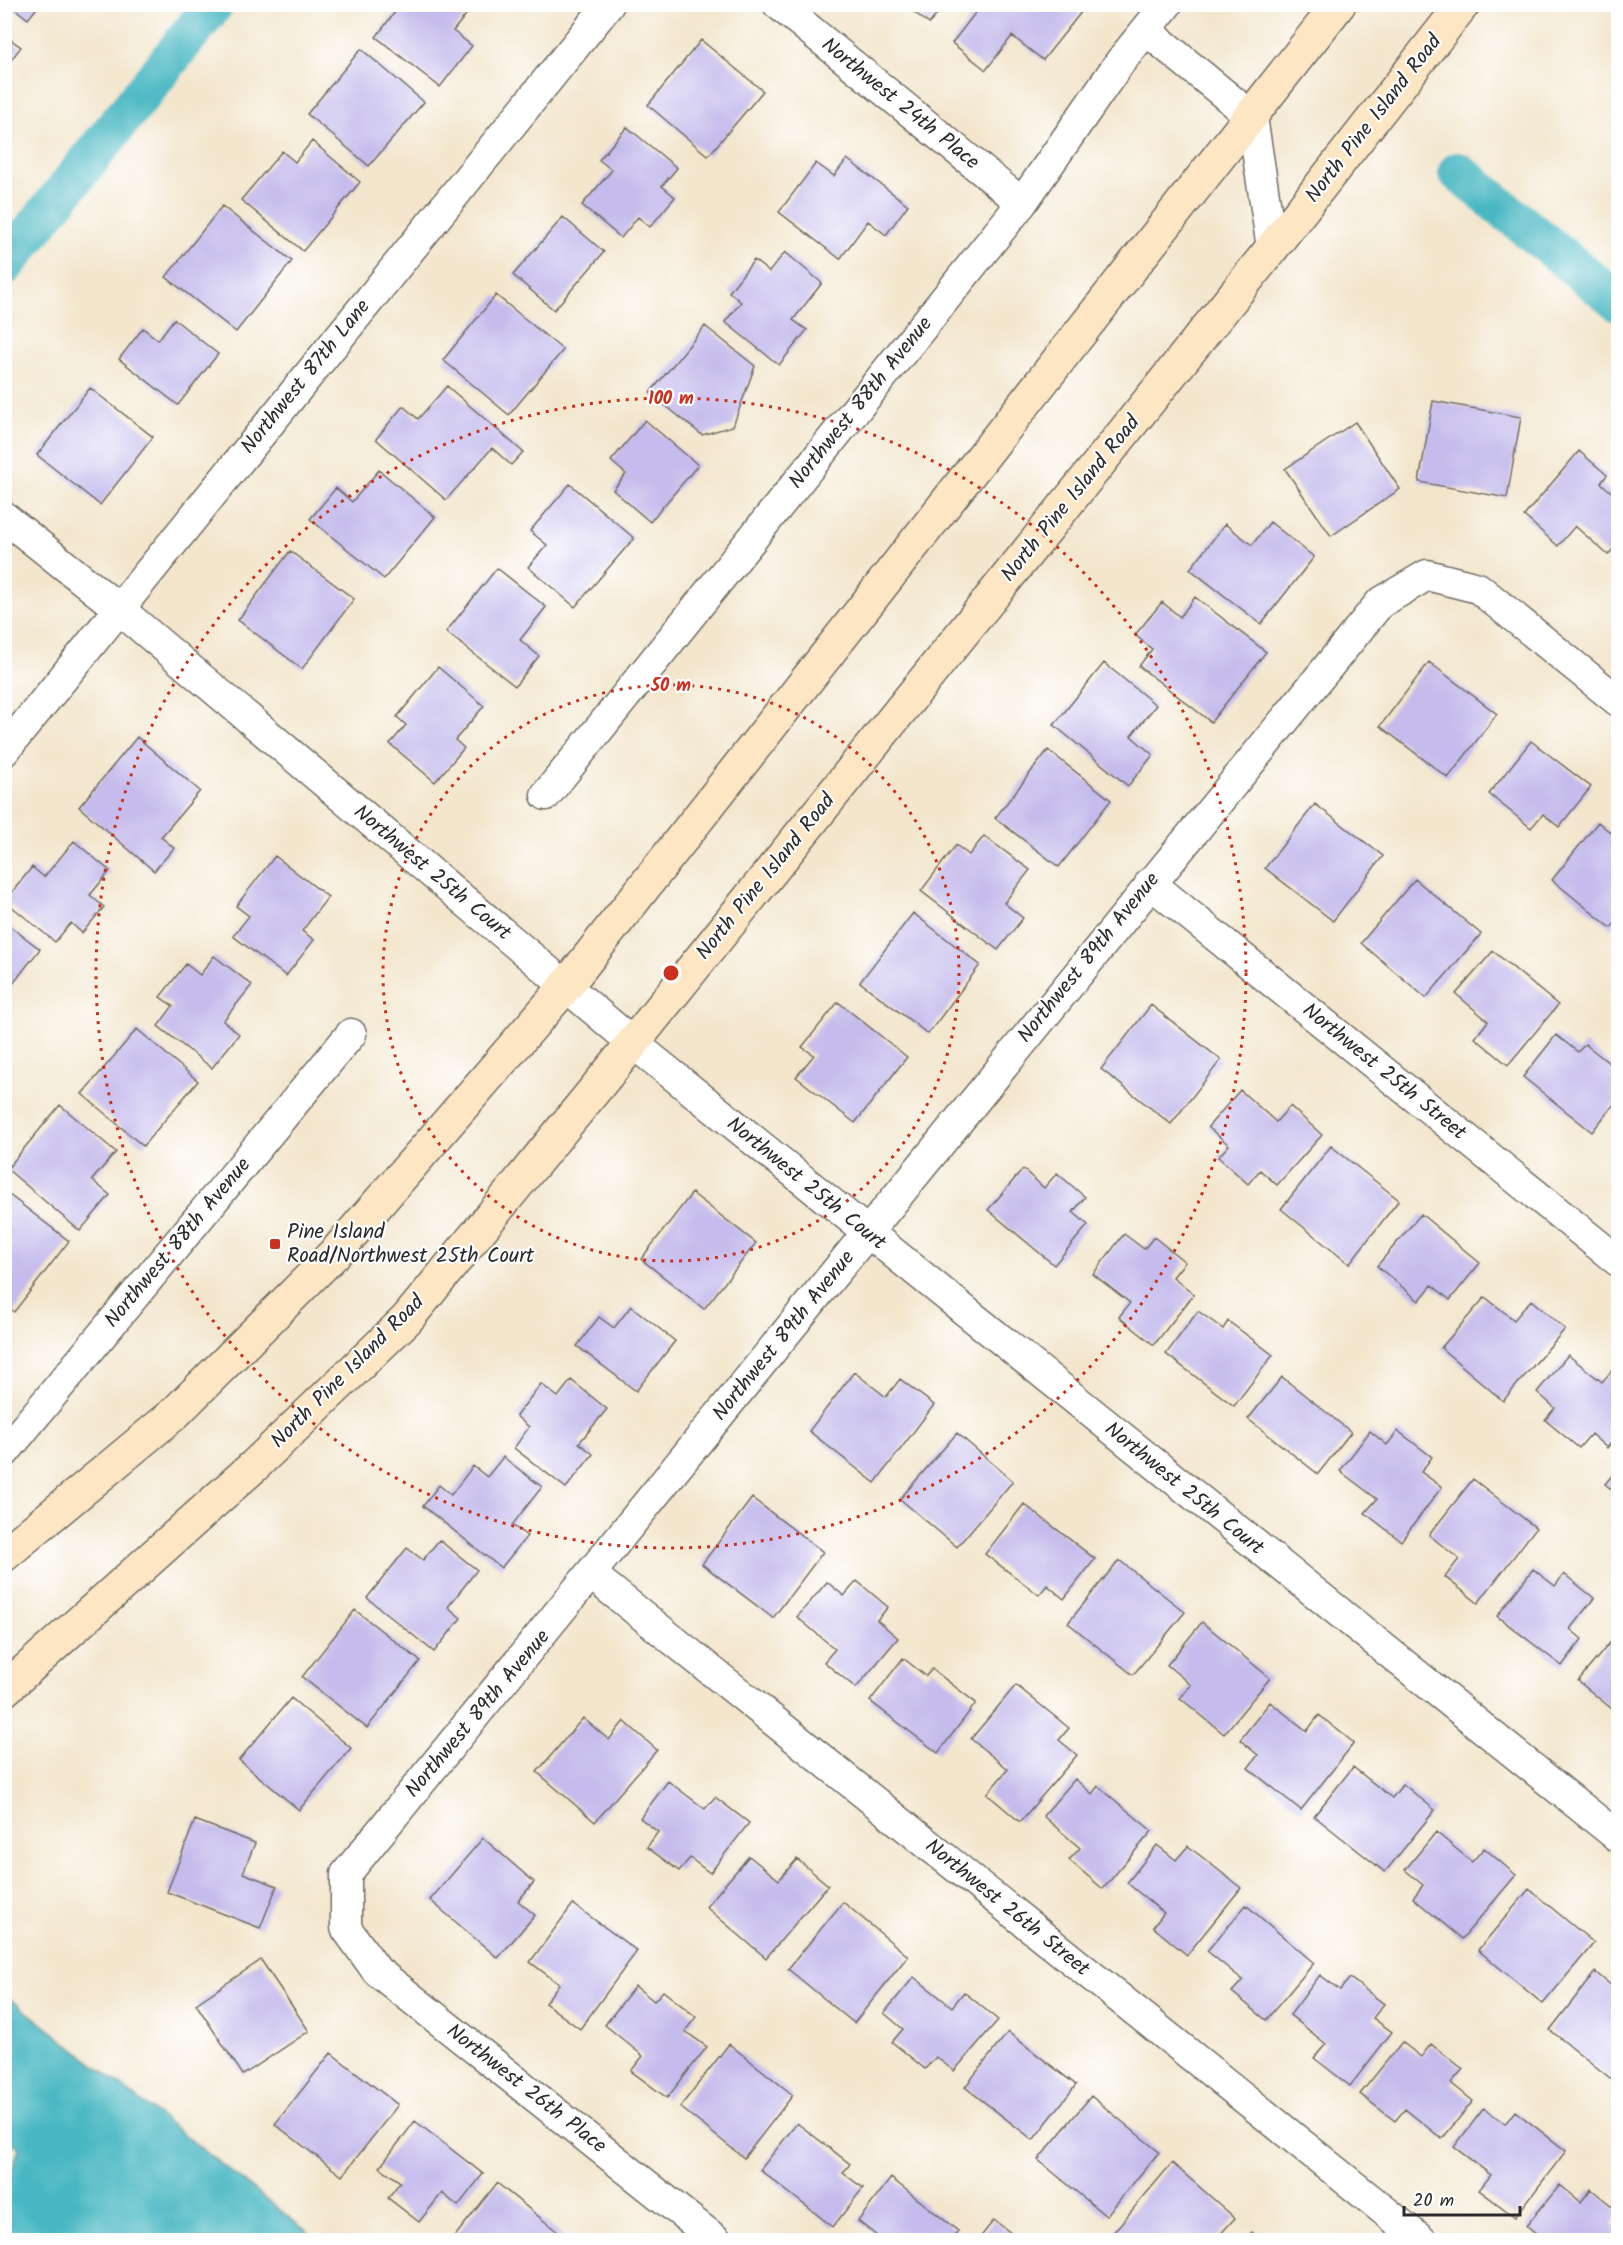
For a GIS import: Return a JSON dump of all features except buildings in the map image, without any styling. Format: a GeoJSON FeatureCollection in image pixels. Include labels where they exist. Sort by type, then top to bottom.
{"type":"FeatureCollection","features":[{"type":"Feature","properties":{"kind":"main road"},"geometry":{"type":"LineString","coordinates":[[4,1555],[174,1414],[336,1252],[566,986],[1339,4]]}},
{"type":"Feature","properties":{"kind":"main road","name":"North Pine Island Road"},"geometry":{"type":"LineString","coordinates":[[4,1690],[254,1466],[407,1319],[633,1043],[1272,248],[1463,4]]}},
{"type":"Feature","properties":{"kind":"street","name":"Northwest 87th Lane"},"geometry":{"type":"LineString","coordinates":[[4,751],[609,4]]}},
{"type":"Feature","properties":{"kind":"street","name":"Northwest 24th Place"},"geometry":{"type":"LineString","coordinates":[[778,4],[1022,203]]}},
{"type":"Feature","properties":{"kind":"street","name":"Northwest 88th Avenue"},"geometry":{"type":"LineString","coordinates":[[546,795],[1022,203],[1120,62],[1167,4]]}},
{"type":"Feature","properties":{"kind":"street"},"geometry":{"type":"LineString","coordinates":[[1146,30],[1252,117],[1272,248]]}},
{"type":"Feature","properties":{"kind":"street","name":"Northwest 25th Court"},"geometry":{"type":"LineString","coordinates":[[4,517],[118,608],[633,1043],[866,1234],[1618,1837]]}},
{"type":"Feature","properties":{"kind":"street","name":"Northwest 89th Avenue"},"geometry":{"type":"LineString","coordinates":[[346,1928],[346,1874],[592,1575],[1150,883],[1380,603],[1427,575],[1478,588],[1618,701]]}},
{"type":"Feature","properties":{"kind":"street","name":"Northwest 25th Street"},"geometry":{"type":"LineString","coordinates":[[1150,883],[1618,1261]]}},
{"type":"Feature","properties":{"kind":"street","name":"Northwest 88th Avenue"},"geometry":{"type":"LineString","coordinates":[[4,1453],[351,1034]]}},
{"type":"Feature","properties":{"kind":"street","name":"Northwest 26th Street"},"geometry":{"type":"LineString","coordinates":[[592,1575],[1421,2241]]}},
{"type":"Feature","properties":{"kind":"street","name":"Northwest 26th Place"},"geometry":{"type":"LineString","coordinates":[[346,1928],[377,1971],[716,2241]]}},
{"type":"Feature","properties":{"kind":"water"},"geometry":{"type":"Polygon","coordinates":[[[5,1997],[318,2240],[5,2240],[5,2191],[19,2148],[5,2136],[5,1997]]]}},
{"type":"Feature","properties":{"kind":"waterway"},"geometry":{"type":"LineString","coordinates":[[4,266],[214,4]]}},
{"type":"Feature","properties":{"kind":"waterway"},"geometry":{"type":"LineString","coordinates":[[1458,172],[1618,302]]}},
{"type":"Feature","properties":{"kind":"place","name":"Pine Island Road/Northwest 25th Court"},"geometry":{"type":"Point","coordinates":[275,1244]}}]}
